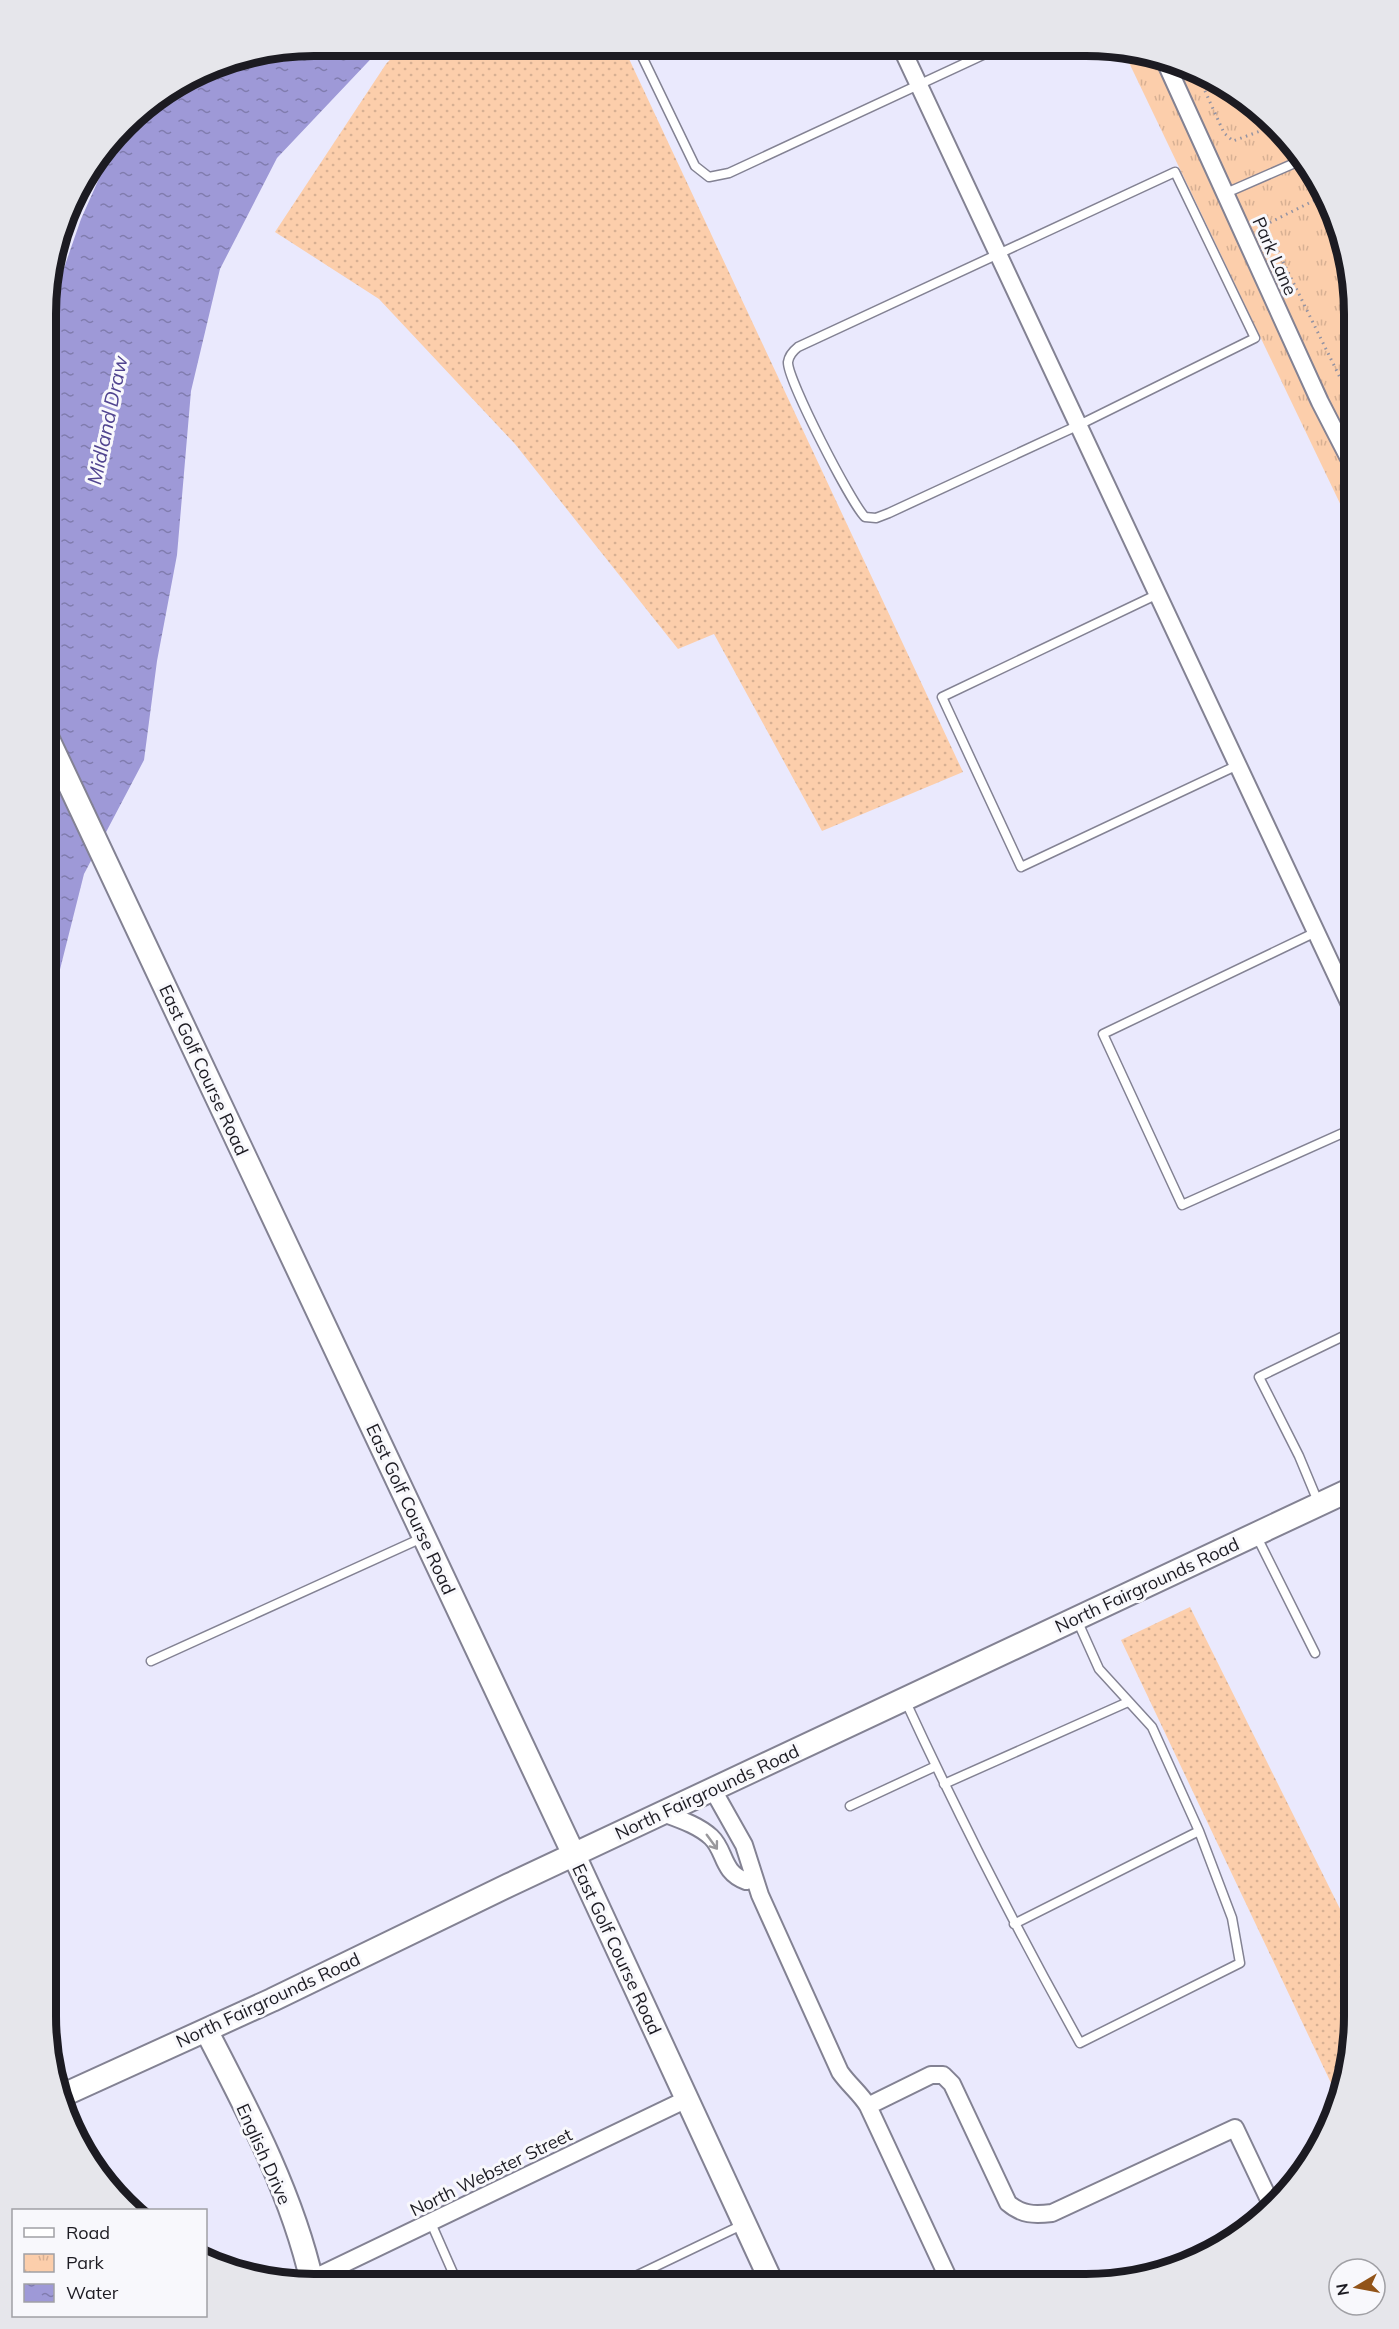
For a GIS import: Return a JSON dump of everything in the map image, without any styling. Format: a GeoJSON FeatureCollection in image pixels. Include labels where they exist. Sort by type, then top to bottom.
{"type":"FeatureCollection","features":[{"type":"Feature","properties":{"kind":"street"},"geometry":{"type":"LineString","coordinates":[[905,56],[1344,992]]}},
{"type":"Feature","properties":{"kind":"street","name":"Park Lane"},"geometry":{"type":"LineString","coordinates":[[1169,69],[1320,402],[1344,449]]}},
{"type":"Feature","properties":{"kind":"street","name":"East Golf Course Road"},"geometry":{"type":"LineString","coordinates":[[56,756],[574,1855],[768,2274]]}},
{"type":"Feature","properties":{"kind":"street","name":"North Fairgrounds Road"},"geometry":{"type":"LineString","coordinates":[[67,2093],[206,2030],[1344,1493]]}},
{"type":"Feature","properties":{"kind":"street"},"geometry":{"type":"LineString","coordinates":[[713,1790],[744,1845],[754,1877],[840,2072],[868,2106],[946,2274]]}},
{"type":"Feature","properties":{"kind":"street"},"geometry":{"type":"LineString","coordinates":[[663,1813],[692,1825],[712,1838],[725,1865],[738,1878],[746,1881],[754,1877]]}},
{"type":"Feature","properties":{"kind":"street","name":"English Drive"},"geometry":{"type":"LineString","coordinates":[[206,2030],[255,2128],[284,2194],[310,2274]]}},
{"type":"Feature","properties":{"kind":"street"},"geometry":{"type":"LineString","coordinates":[[868,2106],[931,2075],[943,2075],[952,2084],[1008,2203],[1018,2211],[1033,2215],[1052,2213],[1235,2128],[1268,2198]]}},
{"type":"Feature","properties":{"kind":"street","name":"North Webster Street"},"geometry":{"type":"LineString","coordinates":[[325,2274],[687,2099]]}},
{"type":"Feature","properties":{"kind":"lane"},"geometry":{"type":"LineString","coordinates":[[642,56],[695,166],[709,177],[729,173],[981,56]]}},
{"type":"Feature","properties":{"kind":"lane"},"geometry":{"type":"LineString","coordinates":[[1226,193],[1295,163]]}},
{"type":"Feature","properties":{"kind":"lane"},"geometry":{"type":"LineString","coordinates":[[1175,172],[1255,338],[1078,425],[889,513],[876,518],[865,517],[848,493],[795,384],[788,362],[791,353],[798,347],[998,254],[1175,172]]}},
{"type":"Feature","properties":{"kind":"lane"},"geometry":{"type":"LineString","coordinates":[[1158,594],[942,697],[1022,867],[1238,765]]}},
{"type":"Feature","properties":{"kind":"lane"},"geometry":{"type":"LineString","coordinates":[[1316,932],[1103,1034],[1182,1205],[1344,1132]]}},
{"type":"Feature","properties":{"kind":"lane"},"geometry":{"type":"LineString","coordinates":[[1320,1504],[1299,1456],[1259,1377],[1344,1336]]}},
{"type":"Feature","properties":{"kind":"lane"},"geometry":{"type":"LineString","coordinates":[[1255,1534],[1315,1653]]}},
{"type":"Feature","properties":{"kind":"lane"},"geometry":{"type":"LineString","coordinates":[[151,1661],[424,1537]]}},
{"type":"Feature","properties":{"kind":"lane"},"geometry":{"type":"LineString","coordinates":[[905,1700],[1014,1924],[1080,2043],[1240,1963],[1232,1918],[1199,1831],[1152,1728],[1099,1670],[1076,1618]]}},
{"type":"Feature","properties":{"kind":"lane"},"geometry":{"type":"LineString","coordinates":[[944,1784],[1128,1702]]}},
{"type":"Feature","properties":{"kind":"lane"},"geometry":{"type":"LineString","coordinates":[[850,1806],[936,1766]]}},
{"type":"Feature","properties":{"kind":"lane"},"geometry":{"type":"LineString","coordinates":[[1014,1924],[1199,1831]]}},
{"type":"Feature","properties":{"kind":"lane"},"geometry":{"type":"LineString","coordinates":[[431,2223],[453,2274]]}},
{"type":"Feature","properties":{"kind":"lane"},"geometry":{"type":"LineString","coordinates":[[640,2274],[745,2224]]}},
{"type":"Feature","properties":{"kind":"path"},"geometry":{"type":"LineString","coordinates":[[1201,83],[1224,133],[1233,141],[1266,129]]}},
{"type":"Feature","properties":{"kind":"path"},"geometry":{"type":"LineString","coordinates":[[1317,199],[1265,225],[1344,386]]}},
{"type":"Feature","properties":{"kind":"green space"},"geometry":{"type":"Polygon","coordinates":[[[394,56],[628,56],[963,772],[822,831],[714,634],[678,649],[515,444],[379,299],[275,232],[386,64],[394,56]]]}},
{"type":"Feature","properties":{"kind":"green space"},"geometry":{"type":"Polygon","coordinates":[[[1127,59],[1153,64],[1184,75],[1215,90],[1243,109],[1280,143],[1300,170],[1317,199],[1335,246],[1343,296],[1344,512],[1127,59]]]}},
{"type":"Feature","properties":{"kind":"green space"},"geometry":{"type":"Polygon","coordinates":[[[1190,1607],[1344,1917],[1343,2033],[1333,2088],[1121,1640],[1190,1607]]]}},
{"type":"Feature","properties":{"kind":"water","name":"Midland Draw"},"geometry":{"type":"Polygon","coordinates":[[[296,56],[374,56],[277,158],[220,269],[191,391],[177,555],[157,661],[144,760],[84,874],[56,985],[56,296],[81,219],[109,156],[119,143],[143,119],[184,90],[230,69],[263,60],[296,56]]]}}]}
